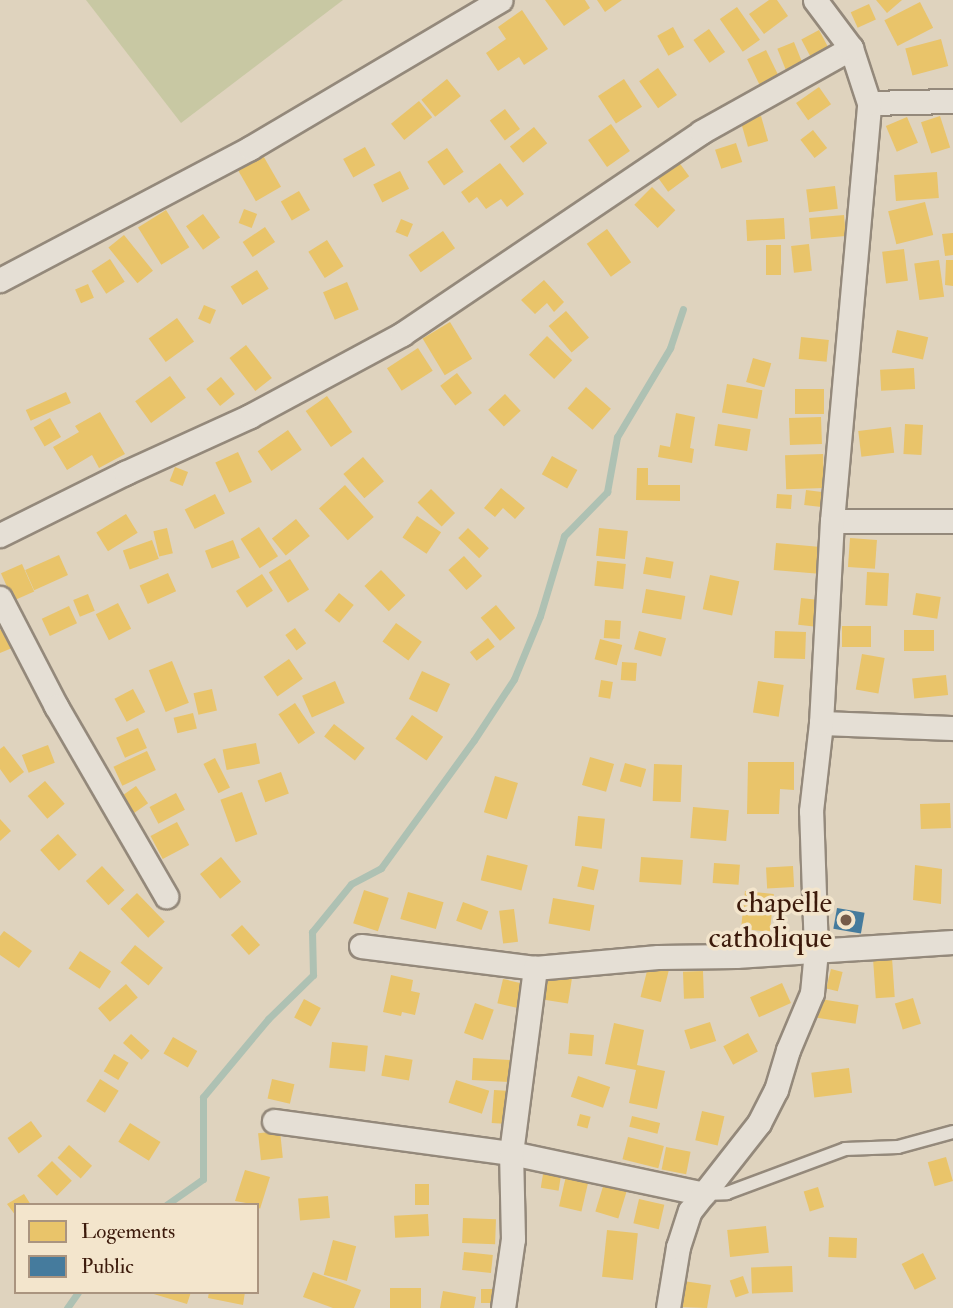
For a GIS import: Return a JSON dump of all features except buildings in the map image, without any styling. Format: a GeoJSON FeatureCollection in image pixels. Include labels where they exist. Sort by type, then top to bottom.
{"type":"FeatureCollection","features":[{"type":"Feature","properties":{"kind":"street"},"geometry":{"type":"LineString","coordinates":[[0,281],[250,148],[500,0]]}},
{"type":"Feature","properties":{"kind":"street"},"geometry":{"type":"LineString","coordinates":[[668,1308],[678,1247],[690,1211],[759,1123],[776,1090],[788,1050],[811,993],[816,951],[811,811],[821,723],[832,521],[869,103],[851,48],[815,0]]}},
{"type":"Feature","properties":{"kind":"street"},"geometry":{"type":"LineString","coordinates":[[0,535],[125,473],[250,416],[402,334],[701,132],[851,48]]}},
{"type":"Feature","properties":{"kind":"street"},"geometry":{"type":"LineString","coordinates":[[869,103],[953,101]]}},
{"type":"Feature","properties":{"kind":"street"},"geometry":{"type":"LineString","coordinates":[[832,521],[953,521]]}},
{"type":"Feature","properties":{"kind":"street"},"geometry":{"type":"LineString","coordinates":[[0,597],[56,706],[166,896]]}},
{"type":"Feature","properties":{"kind":"street"},"geometry":{"type":"LineString","coordinates":[[821,723],[953,728]]}},
{"type":"Feature","properties":{"kind":"street"},"geometry":{"type":"LineString","coordinates":[[361,946],[535,968],[658,957],[953,942]]}},
{"type":"Feature","properties":{"kind":"street"},"geometry":{"type":"LineString","coordinates":[[503,1308],[513,1238],[511,1153],[535,968]]}},
{"type":"Feature","properties":{"kind":"street"},"geometry":{"type":"LineString","coordinates":[[274,1121],[511,1153],[704,1194]]}},
{"type":"Feature","properties":{"kind":"lane"},"geometry":{"type":"LineString","coordinates":[[704,1194],[727,1193],[845,1149],[898,1147],[953,1132]]}},
{"type":"Feature","properties":{"kind":"green space"},"geometry":{"type":"Polygon","coordinates":[[[86,0],[343,0],[181,123],[86,0]]]}},
{"type":"Feature","properties":{"kind":"waterway"},"geometry":{"type":"LineString","coordinates":[[169,1203],[203,1179],[203,1097],[268,1019],[313,975],[312,932],[351,884],[381,868],[474,740],[514,679],[540,616],[564,536],[607,492],[617,437],[670,348],[683,309]]}},
{"type":"Feature","properties":{"kind":"waterway"},"geometry":{"type":"LineString","coordinates":[[67,1308],[77,1294]]}},
{"type":"Feature","properties":{"kind":"place","name":"chapelle catholique"},"geometry":{"type":"Point","coordinates":[846,920]}}]}
